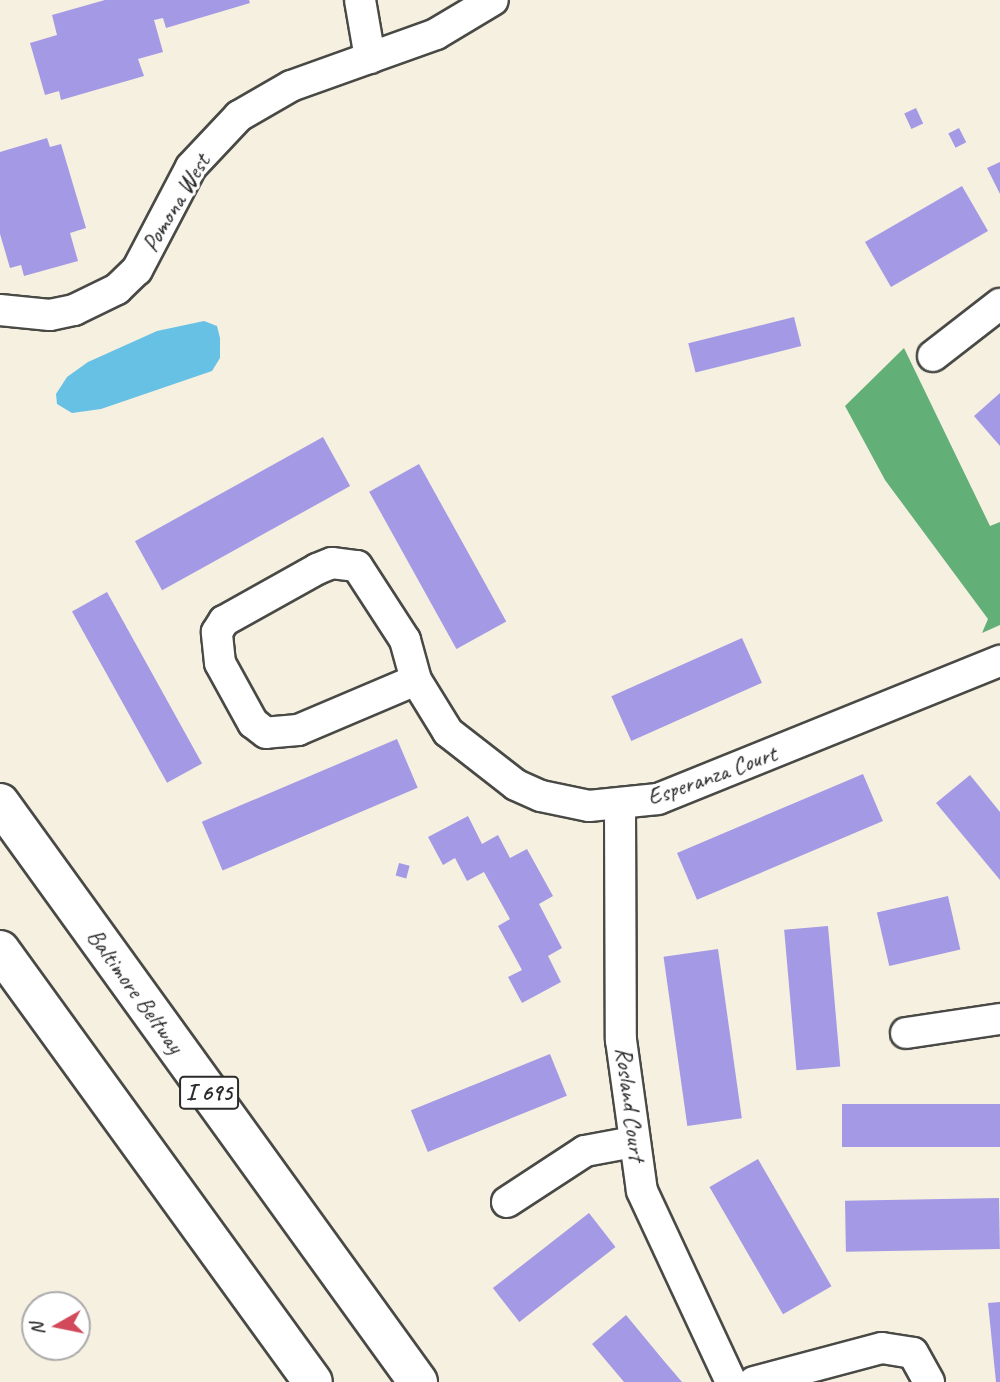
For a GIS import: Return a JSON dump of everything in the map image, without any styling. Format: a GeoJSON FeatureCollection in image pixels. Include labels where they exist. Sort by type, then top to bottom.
{"type":"FeatureCollection","features":[{"type":"Feature","properties":{"kind":"highway","name":"Baltimore Beltway"},"geometry":{"type":"LineString","coordinates":[[0,803],[418,1382]]}},
{"type":"Feature","properties":{"kind":"highway"},"geometry":{"type":"LineString","coordinates":[[0,950],[313,1382]]}},
{"type":"Feature","properties":{"kind":"street"},"geometry":{"type":"LineString","coordinates":[[360,0],[370,58]]}},
{"type":"Feature","properties":{"kind":"street","name":"Pomona West"},"geometry":{"type":"LineString","coordinates":[[0,310],[50,315],[75,310],[117,289],[137,270],[191,167],[239,116],[291,86],[436,34],[494,0]]}},
{"type":"Feature","properties":{"kind":"street"},"geometry":{"type":"LineString","coordinates":[[933,356],[1000,304]]}},
{"type":"Feature","properties":{"kind":"street","name":"Esperanza Court"},"geometry":{"type":"LineString","coordinates":[[416,680],[298,730],[267,733],[253,723],[220,663],[217,632],[224,621],[317,569],[332,563],[357,566],[405,640],[416,680],[448,732],[494,771],[541,796],[589,806],[620,806],[658,799],[1000,661]]}},
{"type":"Feature","properties":{"kind":"street","name":"Rosland Court"},"geometry":{"type":"LineString","coordinates":[[620,806],[621,1040],[633,1142],[642,1191],[731,1382]]}},
{"type":"Feature","properties":{"kind":"street"},"geometry":{"type":"LineString","coordinates":[[906,1032],[1000,1019]]}},
{"type":"Feature","properties":{"kind":"street"},"geometry":{"type":"LineString","coordinates":[[507,1202],[585,1151],[633,1142]]}},
{"type":"Feature","properties":{"kind":"street"},"geometry":{"type":"LineString","coordinates":[[754,1382],[882,1348],[913,1353],[929,1382]]}},
{"type":"Feature","properties":{"kind":"green space"},"geometry":{"type":"Polygon","coordinates":[[[904,348],[990,526],[1000,522],[1000,625],[982,633],[988,619],[885,480],[845,406],[904,348]]]}},
{"type":"Feature","properties":{"kind":"water"},"geometry":{"type":"Polygon","coordinates":[[[204,321],[217,326],[220,338],[220,358],[212,371],[101,409],[72,413],[57,404],[56,394],[67,377],[88,362],[157,331],[204,321]]]}},
{"type":"Feature","properties":{"kind":"building"},"geometry":{"type":"Polygon","coordinates":[[[105,0],[249,0],[250,3],[166,28],[163,18],[154,20],[163,52],[138,59],[144,76],[61,100],[59,91],[45,95],[30,43],[57,35],[52,15],[105,0]]]}},
{"type":"Feature","properties":{"kind":"building"},"geometry":{"type":"Polygon","coordinates":[[[916,108],[923,123],[911,129],[904,113],[916,108]]]}},
{"type":"Feature","properties":{"kind":"building"},"geometry":{"type":"Polygon","coordinates":[[[959,128],[966,142],[956,148],[948,133],[959,128]]]}},
{"type":"Feature","properties":{"kind":"building"},"geometry":{"type":"Polygon","coordinates":[[[47,138],[50,147],[61,144],[86,228],[70,233],[78,261],[24,276],[21,265],[10,268],[0,234],[0,152],[47,138]]]}},
{"type":"Feature","properties":{"kind":"building"},"geometry":{"type":"Polygon","coordinates":[[[1000,162],[1000,194],[987,168],[1000,162]]]}},
{"type":"Feature","properties":{"kind":"building"},"geometry":{"type":"Polygon","coordinates":[[[962,186],[988,231],[891,287],[865,242],[962,186]]]}},
{"type":"Feature","properties":{"kind":"building"},"geometry":{"type":"Polygon","coordinates":[[[794,317],[801,346],[695,372],[688,343],[794,317]]]}},
{"type":"Feature","properties":{"kind":"building"},"geometry":{"type":"Polygon","coordinates":[[[1000,393],[1000,446],[974,416],[1000,393]]]}},
{"type":"Feature","properties":{"kind":"building"},"geometry":{"type":"Polygon","coordinates":[[[323,437],[350,486],[162,590],[135,541],[323,437]]]}},
{"type":"Feature","properties":{"kind":"building"},"geometry":{"type":"Polygon","coordinates":[[[419,464],[506,621],[456,649],[369,492],[419,464]]]}},
{"type":"Feature","properties":{"kind":"building"},"geometry":{"type":"Polygon","coordinates":[[[107,592],[202,763],[167,783],[72,611],[107,592]]]}},
{"type":"Feature","properties":{"kind":"building"},"geometry":{"type":"Polygon","coordinates":[[[742,638],[762,683],[631,741],[611,696],[742,638]]]}},
{"type":"Feature","properties":{"kind":"building"},"geometry":{"type":"Polygon","coordinates":[[[397,739],[418,788],[223,871],[202,822],[397,739]]]}},
{"type":"Feature","properties":{"kind":"building"},"geometry":{"type":"Polygon","coordinates":[[[863,774],[883,821],[697,900],[677,853],[863,774]]]}},
{"type":"Feature","properties":{"kind":"building"},"geometry":{"type":"Polygon","coordinates":[[[970,775],[1000,812],[1000,880],[936,803],[970,775]]]}},
{"type":"Feature","properties":{"kind":"building"},"geometry":{"type":"Polygon","coordinates":[[[468,816],[482,844],[498,835],[510,858],[527,849],[553,896],[539,904],[562,948],[548,956],[561,982],[522,1003],[508,977],[522,970],[498,926],[510,919],[484,872],[467,881],[455,858],[443,865],[428,837],[468,816]]]}},
{"type":"Feature","properties":{"kind":"building"},"geometry":{"type":"Polygon","coordinates":[[[399,863],[410,866],[406,878],[396,876],[399,863]]]}},
{"type":"Feature","properties":{"kind":"building"},"geometry":{"type":"Polygon","coordinates":[[[948,896],[960,950],[889,966],[877,912],[948,896]]]}},
{"type":"Feature","properties":{"kind":"building"},"geometry":{"type":"Polygon","coordinates":[[[828,926],[840,1066],[796,1070],[784,930],[828,926]]]}},
{"type":"Feature","properties":{"kind":"building"},"geometry":{"type":"Polygon","coordinates":[[[718,949],[742,1118],[687,1126],[664,957],[718,949]]]}},
{"type":"Feature","properties":{"kind":"building"},"geometry":{"type":"Polygon","coordinates":[[[550,1054],[567,1096],[428,1152],[411,1110],[550,1054]]]}},
{"type":"Feature","properties":{"kind":"building"},"geometry":{"type":"Polygon","coordinates":[[[842,1104],[1000,1104],[1000,1147],[842,1147],[842,1104]]]}},
{"type":"Feature","properties":{"kind":"building"},"geometry":{"type":"Polygon","coordinates":[[[758,1159],[832,1286],[783,1314],[710,1187],[758,1159]]]}},
{"type":"Feature","properties":{"kind":"building"},"geometry":{"type":"Polygon","coordinates":[[[999,1198],[1000,1249],[846,1252],[845,1201],[999,1198]]]}},
{"type":"Feature","properties":{"kind":"building"},"geometry":{"type":"Polygon","coordinates":[[[589,1213],[615,1247],[519,1322],[493,1288],[589,1213]]]}},
{"type":"Feature","properties":{"kind":"building"},"geometry":{"type":"Polygon","coordinates":[[[1000,1302],[1000,1382],[996,1382],[988,1303],[1000,1302]]]}},
{"type":"Feature","properties":{"kind":"building"},"geometry":{"type":"Polygon","coordinates":[[[626,1315],[682,1382],[624,1382],[592,1344],[626,1315]]]}}]}
